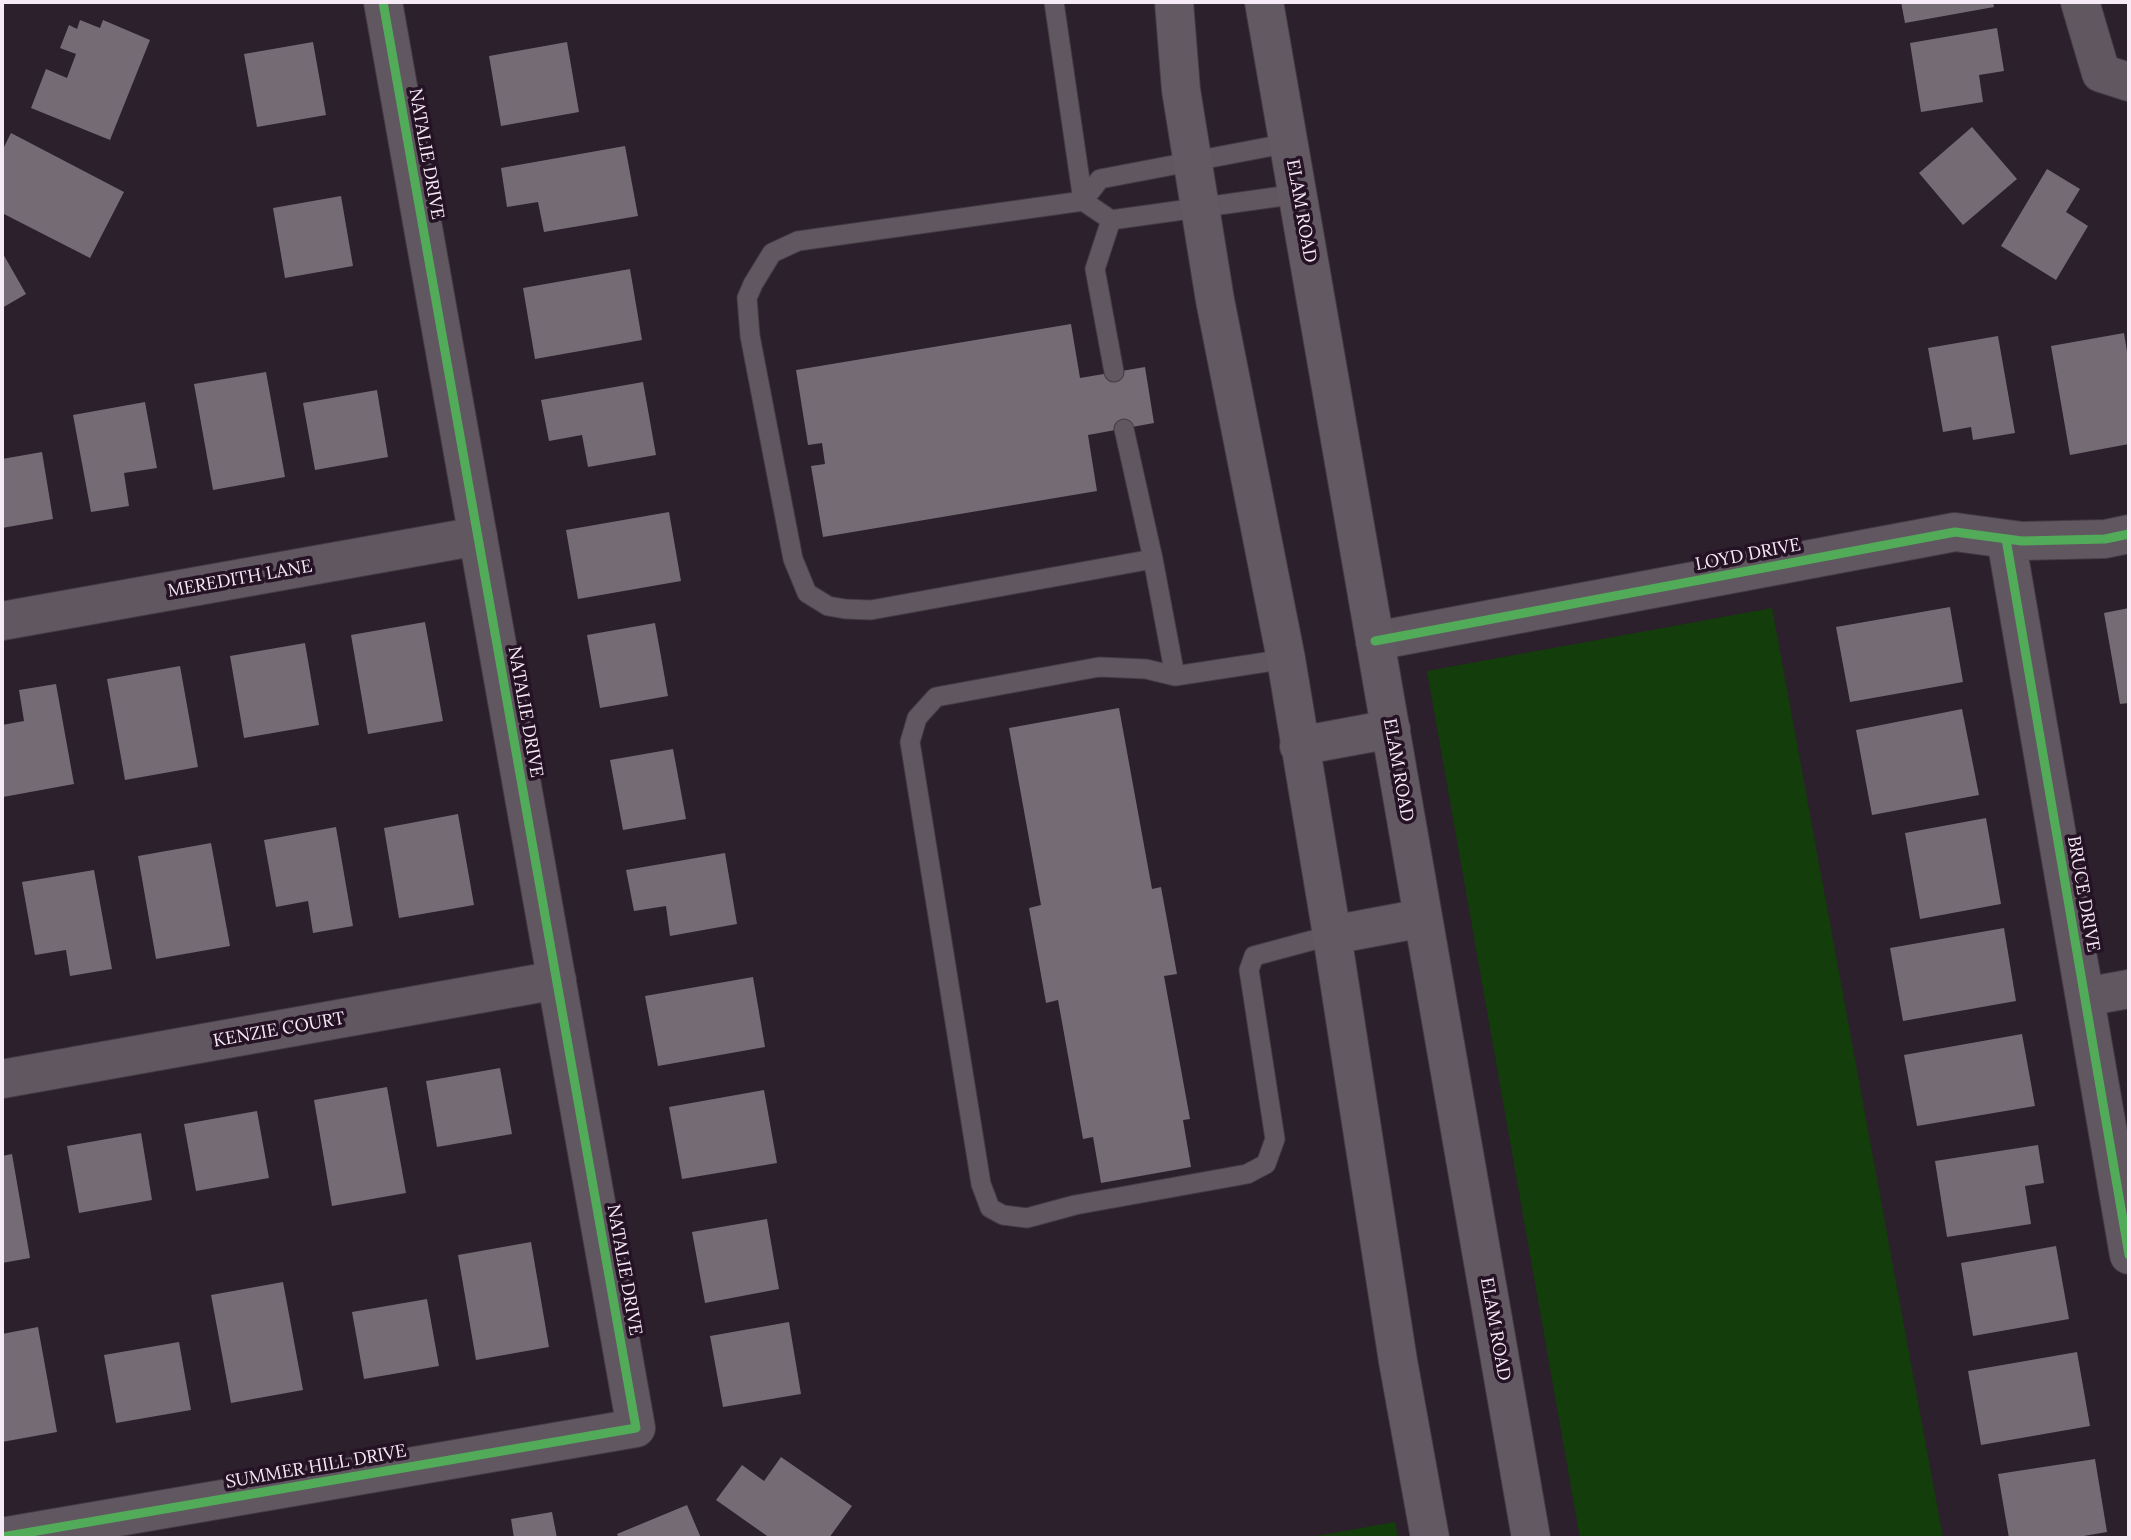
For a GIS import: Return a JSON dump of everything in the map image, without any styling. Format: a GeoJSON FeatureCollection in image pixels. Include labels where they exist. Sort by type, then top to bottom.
{"type":"FeatureCollection","features":[{"type":"Feature","properties":{"kind":"main road"},"geometry":{"type":"LineString","coordinates":[[1174,2],[1181,90],[1192,162],[1215,300],[1286,659],[1398,1361],[1430,1538]]}},
{"type":"Feature","properties":{"kind":"main road","name":"ELAM ROAD"},"geometry":{"type":"LineString","coordinates":[[1264,2],[1531,1538]]}},
{"type":"Feature","properties":{"kind":"main road"},"geometry":{"type":"LineString","coordinates":[[1299,746],[1391,729]]}},
{"type":"Feature","properties":{"kind":"main road"},"geometry":{"type":"LineString","coordinates":[[1332,935],[1423,918]]}},
{"type":"Feature","properties":{"kind":"street","name":"NATALIE DRIVE"},"geometry":{"type":"LineString","coordinates":[[383,2],[636,1428]]}},
{"type":"Feature","properties":{"kind":"street"},"geometry":{"type":"LineString","coordinates":[[2080,2],[2115,77]]}},
{"type":"Feature","properties":{"kind":"street","name":"LOYD DRIVE"},"geometry":{"type":"LineString","coordinates":[[1375,641],[1955,532],[2022,541],[2105,539],[2129,534]]}},
{"type":"Feature","properties":{"kind":"street","name":"MEREDITH LANE"},"geometry":{"type":"LineString","coordinates":[[2,621],[478,536]]}},
{"type":"Feature","properties":{"kind":"street","name":"BRUCE DRIVE"},"geometry":{"type":"LineString","coordinates":[[2006,539],[2129,1255]]}},
{"type":"Feature","properties":{"kind":"street","name":"KENZIE COURT"},"geometry":{"type":"LineString","coordinates":[[2,1079],[557,980]]}},
{"type":"Feature","properties":{"kind":"street"},"geometry":{"type":"LineString","coordinates":[[2085,997],[2129,989]]}},
{"type":"Feature","properties":{"kind":"street","name":"SUMMER HILL DRIVE"},"geometry":{"type":"LineString","coordinates":[[2,1537],[636,1428]]}},
{"type":"Feature","properties":{"kind":"lane"},"geometry":{"type":"LineString","coordinates":[[1054,2],[1083,201]]}},
{"type":"Feature","properties":{"kind":"lane"},"geometry":{"type":"LineString","coordinates":[[1083,201],[1100,179],[1289,143]]}},
{"type":"Feature","properties":{"kind":"lane"},"geometry":{"type":"LineString","coordinates":[[1153,559],[871,610],[845,610],[828,606],[807,593],[793,559],[750,336],[747,298],[772,253],[798,241],[1083,201],[1111,220],[1298,194]]}},
{"type":"Feature","properties":{"kind":"lane"},"geometry":{"type":"LineString","coordinates":[[1111,220],[1095,269],[1114,372]]}},
{"type":"Feature","properties":{"kind":"lane"},"geometry":{"type":"LineString","coordinates":[[1124,429],[1153,559],[1175,676]]}},
{"type":"Feature","properties":{"kind":"lane"},"geometry":{"type":"LineString","coordinates":[[1286,659],[1175,676],[1146,669],[1099,667],[936,697],[917,718],[910,742],[981,1184],[990,1208],[1003,1215],[1027,1218],[1075,1205],[1247,1174],[1266,1164],[1275,1139],[1249,970],[1254,956],[1332,935]]}},
{"type":"Feature","properties":{"kind":"green space"},"geometry":{"type":"Polygon","coordinates":[[[1772,608],[1943,1538],[1580,1538],[1427,671],[1772,608]]]}},
{"type":"Feature","properties":{"kind":"green space"},"geometry":{"type":"Polygon","coordinates":[[[1395,1522],[1398,1538],[1305,1538],[1395,1522]]]}},
{"type":"Feature","properties":{"kind":"building"},"geometry":{"type":"Polygon","coordinates":[[[1901,2],[1993,2],[1994,7],[1905,23],[1901,2]]]}},
{"type":"Feature","properties":{"kind":"building"},"geometry":{"type":"Polygon","coordinates":[[[80,20],[100,28],[103,20],[150,40],[110,140],[31,108],[46,69],[67,78],[76,54],[60,48],[69,25],[77,29],[80,20]]]}},
{"type":"Feature","properties":{"kind":"building"},"geometry":{"type":"Polygon","coordinates":[[[1997,28],[2004,71],[1979,75],[1983,102],[1921,112],[1910,43],[1997,28]]]}},
{"type":"Feature","properties":{"kind":"building"},"geometry":{"type":"Polygon","coordinates":[[[313,42],[326,115],[257,127],[244,54],[313,42]]]}},
{"type":"Feature","properties":{"kind":"building"},"geometry":{"type":"Polygon","coordinates":[[[567,42],[579,112],[501,126],[489,56],[567,42]]]}},
{"type":"Feature","properties":{"kind":"building"},"geometry":{"type":"Polygon","coordinates":[[[1972,127],[2017,179],[1963,225],[1919,173],[1972,127]]]}},
{"type":"Feature","properties":{"kind":"building"},"geometry":{"type":"Polygon","coordinates":[[[11,133],[124,192],[90,258],[2,213],[2,151],[11,133]]]}},
{"type":"Feature","properties":{"kind":"building"},"geometry":{"type":"Polygon","coordinates":[[[625,146],[638,216],[544,232],[538,202],[507,207],[501,168],[625,146]]]}},
{"type":"Feature","properties":{"kind":"building"},"geometry":{"type":"Polygon","coordinates":[[[2047,169],[2080,189],[2066,212],[2088,226],[2056,280],[2001,246],[2047,169]]]}},
{"type":"Feature","properties":{"kind":"building"},"geometry":{"type":"Polygon","coordinates":[[[341,196],[353,266],[285,278],[273,208],[341,196]]]}},
{"type":"Feature","properties":{"kind":"building"},"geometry":{"type":"Polygon","coordinates":[[[2,252],[26,294],[2,308],[2,252]]]}},
{"type":"Feature","properties":{"kind":"building"},"geometry":{"type":"Polygon","coordinates":[[[630,269],[642,340],[535,359],[523,288],[630,269]]]}},
{"type":"Feature","properties":{"kind":"building"},"geometry":{"type":"Polygon","coordinates":[[[1071,324],[1080,378],[1145,367],[1154,423],[1088,435],[1097,491],[823,537],[811,466],[825,464],[822,443],[808,445],[796,370],[1071,324]]]}},
{"type":"Feature","properties":{"kind":"building"},"geometry":{"type":"Polygon","coordinates":[[[2124,333],[2129,364],[2129,444],[2070,455],[2051,346],[2124,333]]]}},
{"type":"Feature","properties":{"kind":"building"},"geometry":{"type":"Polygon","coordinates":[[[1998,336],[2015,433],[1973,440],[1971,427],[1943,432],[1928,348],[1998,336]]]}},
{"type":"Feature","properties":{"kind":"building"},"geometry":{"type":"Polygon","coordinates":[[[266,372],[285,477],[213,490],[194,384],[266,372]]]}},
{"type":"Feature","properties":{"kind":"building"},"geometry":{"type":"Polygon","coordinates":[[[643,382],[656,455],[588,467],[582,435],[549,441],[541,400],[643,382]]]}},
{"type":"Feature","properties":{"kind":"building"},"geometry":{"type":"Polygon","coordinates":[[[377,390],[388,457],[315,470],[303,403],[377,390]]]}},
{"type":"Feature","properties":{"kind":"building"},"geometry":{"type":"Polygon","coordinates":[[[145,402],[157,468],[124,473],[129,506],[91,512],[73,415],[145,402]]]}},
{"type":"Feature","properties":{"kind":"building"},"geometry":{"type":"Polygon","coordinates":[[[42,452],[53,519],[2,528],[2,459],[42,452]]]}},
{"type":"Feature","properties":{"kind":"building"},"geometry":{"type":"Polygon","coordinates":[[[669,512],[681,581],[578,599],[566,530],[669,512]]]}},
{"type":"Feature","properties":{"kind":"building"},"geometry":{"type":"Polygon","coordinates":[[[1950,607],[1963,682],[1850,702],[1836,627],[1950,607]]]}},
{"type":"Feature","properties":{"kind":"building"},"geometry":{"type":"Polygon","coordinates":[[[2129,608],[2129,703],[2120,704],[2104,613],[2129,608]]]}},
{"type":"Feature","properties":{"kind":"building"},"geometry":{"type":"Polygon","coordinates":[[[425,622],[443,721],[368,734],[351,635],[425,622]]]}},
{"type":"Feature","properties":{"kind":"building"},"geometry":{"type":"Polygon","coordinates":[[[655,623],[668,696],[600,708],[587,635],[655,623]]]}},
{"type":"Feature","properties":{"kind":"building"},"geometry":{"type":"Polygon","coordinates":[[[305,643],[319,725],[244,738],[230,656],[305,643]]]}},
{"type":"Feature","properties":{"kind":"building"},"geometry":{"type":"Polygon","coordinates":[[[180,666],[198,767],[125,780],[107,679],[180,666]]]}},
{"type":"Feature","properties":{"kind":"building"},"geometry":{"type":"Polygon","coordinates":[[[56,684],[74,784],[3,797],[2,725],[24,721],[19,690],[56,684]]]}},
{"type":"Feature","properties":{"kind":"building"},"geometry":{"type":"Polygon","coordinates":[[[1119,708],[1152,889],[1161,887],[1177,974],[1164,976],[1190,1119],[1183,1120],[1191,1167],[1101,1183],[1093,1137],[1083,1139],[1058,1000],[1046,1003],[1029,908],[1041,905],[1009,728],[1119,708]]]}},
{"type":"Feature","properties":{"kind":"building"},"geometry":{"type":"Polygon","coordinates":[[[1962,709],[1979,795],[1872,815],[1856,730],[1962,709]]]}},
{"type":"Feature","properties":{"kind":"building"},"geometry":{"type":"Polygon","coordinates":[[[673,749],[686,819],[623,830],[610,760],[673,749]]]}},
{"type":"Feature","properties":{"kind":"building"},"geometry":{"type":"Polygon","coordinates":[[[458,814],[474,905],[399,918],[384,828],[458,814]]]}},
{"type":"Feature","properties":{"kind":"building"},"geometry":{"type":"Polygon","coordinates":[[[1986,818],[2001,904],[1920,919],[1905,833],[1986,818]]]}},
{"type":"Feature","properties":{"kind":"building"},"geometry":{"type":"Polygon","coordinates":[[[336,827],[353,926],[313,933],[308,901],[276,907],[264,840],[336,827]]]}},
{"type":"Feature","properties":{"kind":"building"},"geometry":{"type":"Polygon","coordinates":[[[211,843],[230,946],[156,959],[138,856],[211,843]]]}},
{"type":"Feature","properties":{"kind":"building"},"geometry":{"type":"Polygon","coordinates":[[[725,853],[737,924],[670,936],[666,906],[634,911],[626,870],[725,853]]]}},
{"type":"Feature","properties":{"kind":"building"},"geometry":{"type":"Polygon","coordinates":[[[94,870],[112,969],[70,976],[66,950],[35,955],[22,882],[94,870]]]}},
{"type":"Feature","properties":{"kind":"building"},"geometry":{"type":"Polygon","coordinates":[[[2004,928],[2016,1001],[1903,1021],[1890,948],[2004,928]]]}},
{"type":"Feature","properties":{"kind":"building"},"geometry":{"type":"Polygon","coordinates":[[[753,977],[765,1047],[658,1066],[645,996],[753,977]]]}},
{"type":"Feature","properties":{"kind":"building"},"geometry":{"type":"Polygon","coordinates":[[[2022,1034],[2035,1106],[1917,1126],[1904,1055],[2022,1034]]]}},
{"type":"Feature","properties":{"kind":"building"},"geometry":{"type":"Polygon","coordinates":[[[500,1068],[512,1134],[437,1147],[426,1081],[500,1068]]]}},
{"type":"Feature","properties":{"kind":"building"},"geometry":{"type":"Polygon","coordinates":[[[387,1087],[406,1193],[332,1206],[314,1100],[387,1087]]]}},
{"type":"Feature","properties":{"kind":"building"},"geometry":{"type":"Polygon","coordinates":[[[764,1090],[777,1163],[682,1179],[669,1107],[764,1090]]]}},
{"type":"Feature","properties":{"kind":"building"},"geometry":{"type":"Polygon","coordinates":[[[257,1111],[269,1178],[196,1191],[184,1124],[257,1111]]]}},
{"type":"Feature","properties":{"kind":"building"},"geometry":{"type":"Polygon","coordinates":[[[141,1133],[152,1200],[79,1213],[67,1146],[141,1133]]]}},
{"type":"Feature","properties":{"kind":"building"},"geometry":{"type":"Polygon","coordinates":[[[2038,1145],[2044,1183],[2025,1186],[2031,1224],[1947,1237],[1935,1161],[2038,1145]]]}},
{"type":"Feature","properties":{"kind":"building"},"geometry":{"type":"Polygon","coordinates":[[[12,1154],[30,1258],[2,1263],[2,1156],[12,1154]]]}},
{"type":"Feature","properties":{"kind":"building"},"geometry":{"type":"Polygon","coordinates":[[[767,1219],[779,1289],[705,1303],[692,1232],[767,1219]]]}},
{"type":"Feature","properties":{"kind":"building"},"geometry":{"type":"Polygon","coordinates":[[[531,1242],[549,1347],[476,1360],[458,1255],[531,1242]]]}},
{"type":"Feature","properties":{"kind":"building"},"geometry":{"type":"Polygon","coordinates":[[[2056,1246],[2069,1319],[1973,1336],[1961,1263],[2056,1246]]]}},
{"type":"Feature","properties":{"kind":"building"},"geometry":{"type":"Polygon","coordinates":[[[283,1282],[303,1390],[231,1403],[211,1295],[283,1282]]]}},
{"type":"Feature","properties":{"kind":"building"},"geometry":{"type":"Polygon","coordinates":[[[427,1299],[439,1366],[364,1379],[352,1312],[427,1299]]]}},
{"type":"Feature","properties":{"kind":"building"},"geometry":{"type":"Polygon","coordinates":[[[789,1322],[801,1394],[723,1407],[710,1336],[789,1322]]]}},
{"type":"Feature","properties":{"kind":"building"},"geometry":{"type":"Polygon","coordinates":[[[38,1327],[57,1432],[2,1442],[2,1334],[38,1327]]]}},
{"type":"Feature","properties":{"kind":"building"},"geometry":{"type":"Polygon","coordinates":[[[179,1342],[191,1410],[116,1423],[104,1355],[179,1342]]]}},
{"type":"Feature","properties":{"kind":"building"},"geometry":{"type":"Polygon","coordinates":[[[2077,1352],[2090,1426],[1981,1445],[1968,1371],[2077,1352]]]}},
{"type":"Feature","properties":{"kind":"building"},"geometry":{"type":"Polygon","coordinates":[[[781,1457],[852,1506],[829,1538],[770,1538],[716,1500],[742,1465],[764,1481],[781,1457]]]}},
{"type":"Feature","properties":{"kind":"building"},"geometry":{"type":"Polygon","coordinates":[[[2095,1459],[2107,1532],[2072,1538],[2009,1538],[1998,1474],[2095,1459]]]}},
{"type":"Feature","properties":{"kind":"building"},"geometry":{"type":"Polygon","coordinates":[[[687,1505],[701,1538],[619,1538],[617,1534],[687,1505]]]}},
{"type":"Feature","properties":{"kind":"building"},"geometry":{"type":"Polygon","coordinates":[[[552,1512],[557,1538],[514,1538],[511,1519],[552,1512]]]}},
{"type":"Feature","properties":{"kind":"cycle path"},"geometry":{"type":"LineString","coordinates":[[2,1537],[636,1428],[383,2]]}},
{"type":"Feature","properties":{"kind":"cycle path"},"geometry":{"type":"LineString","coordinates":[[1375,641],[1955,532],[2022,541],[2105,539],[2129,534]]}},
{"type":"Feature","properties":{"kind":"cycle path"},"geometry":{"type":"LineString","coordinates":[[2006,539],[2129,1255]]}}]}
